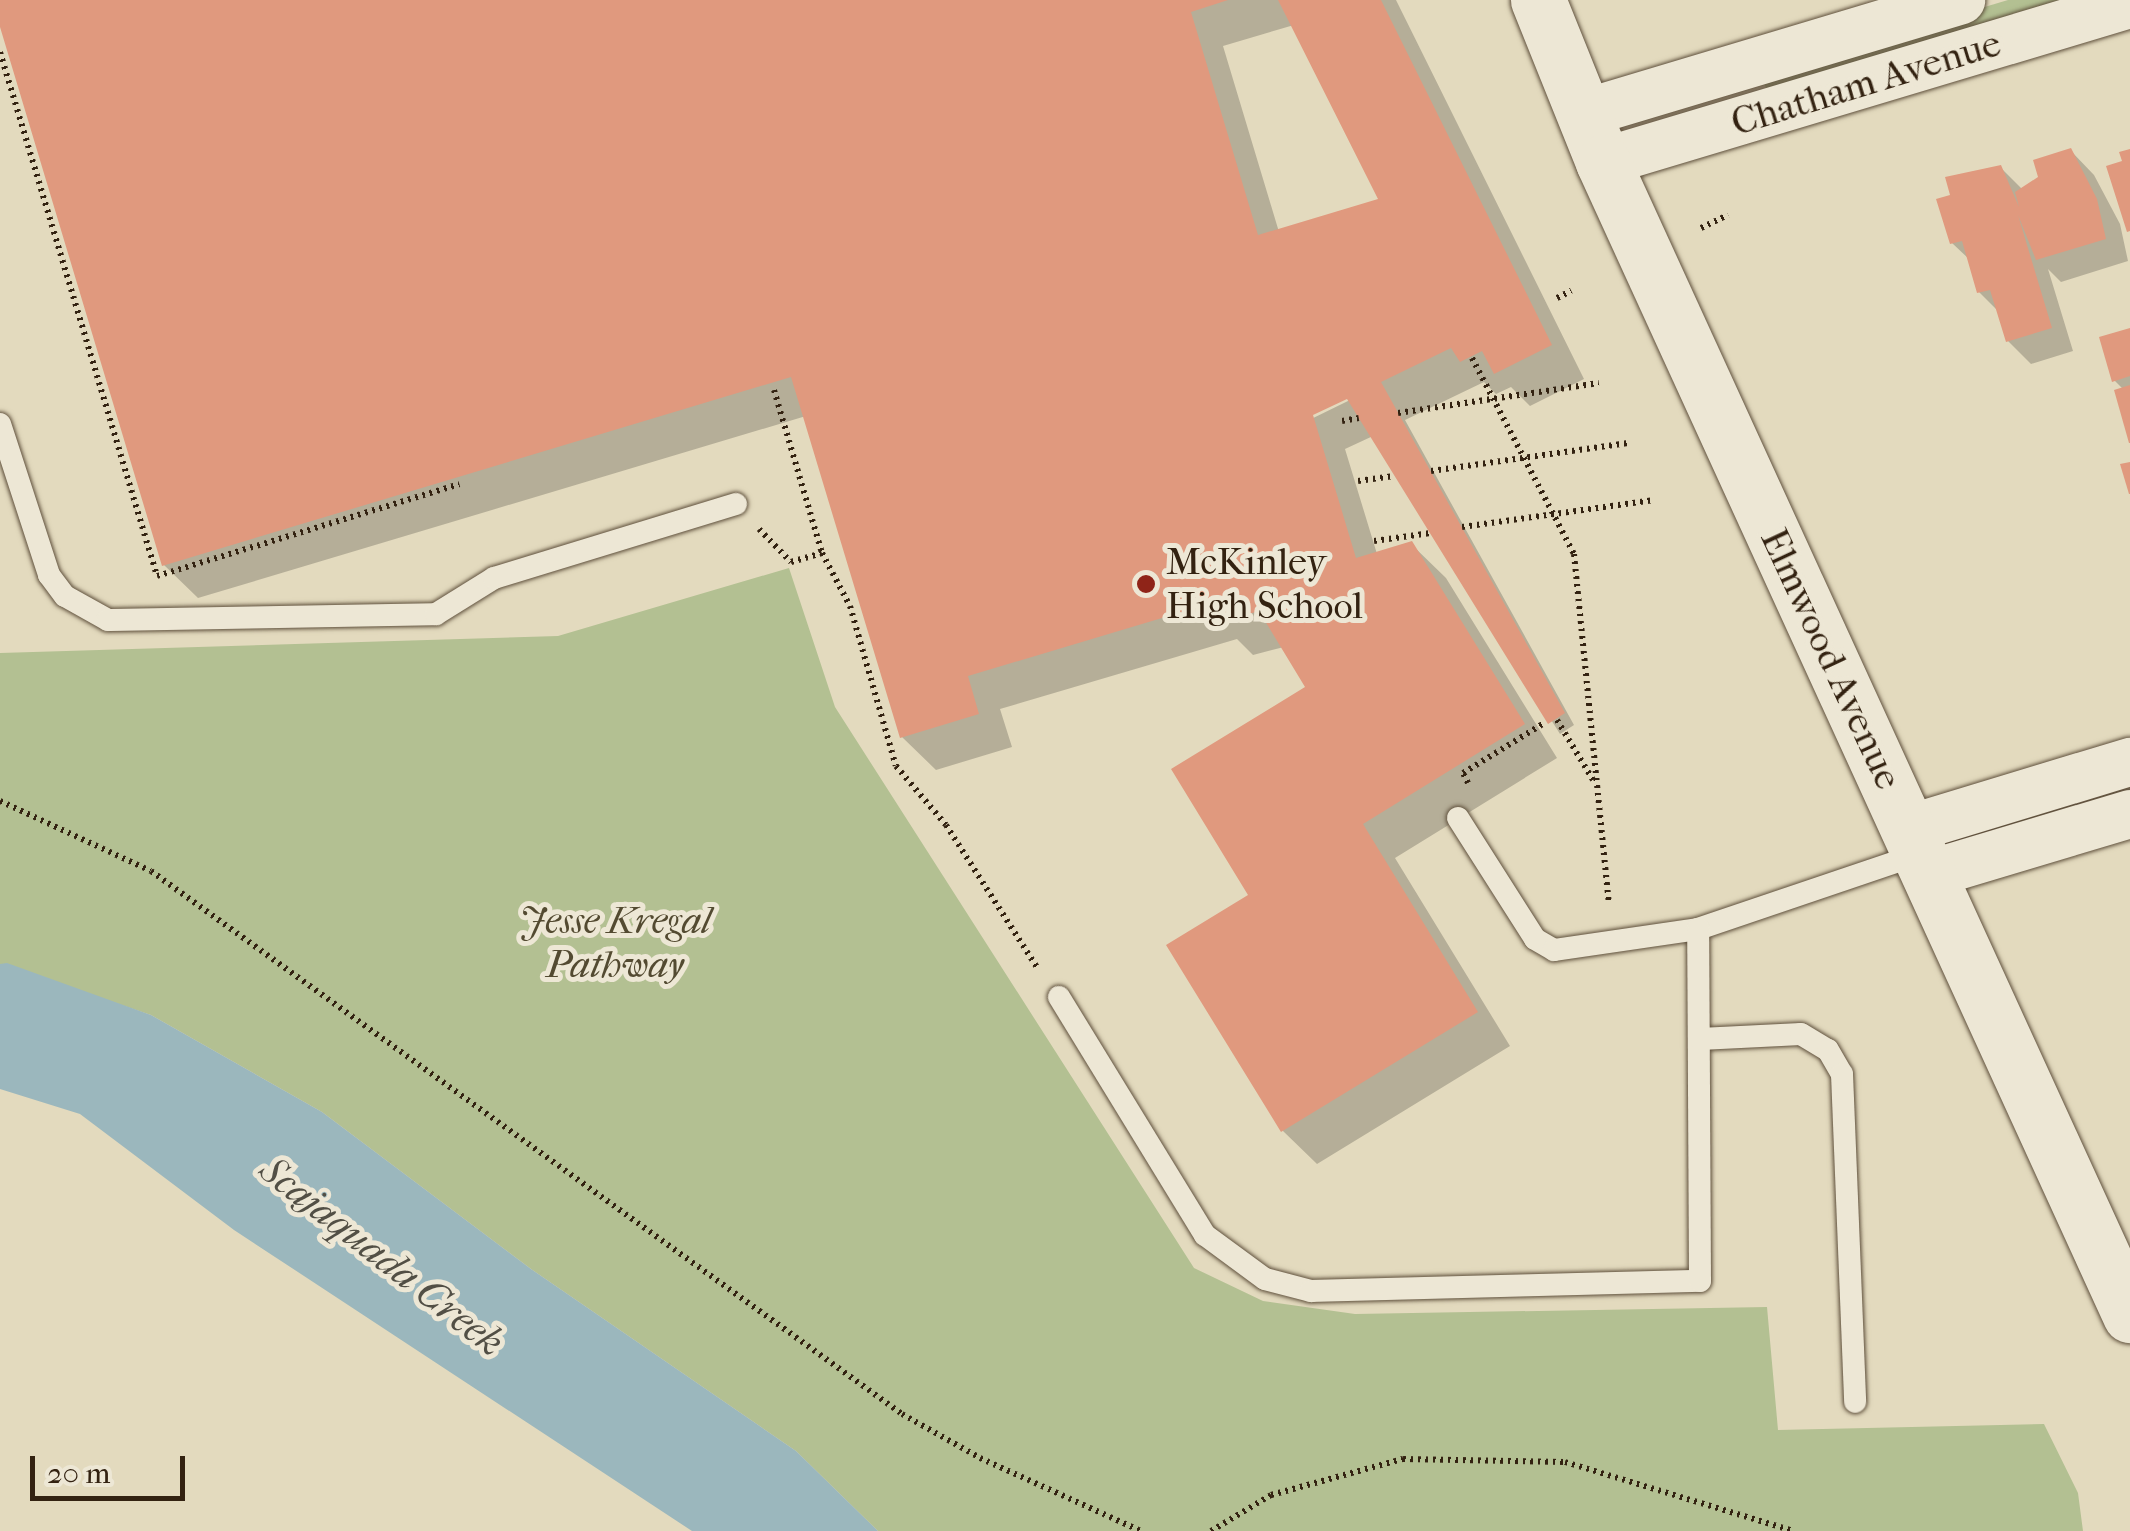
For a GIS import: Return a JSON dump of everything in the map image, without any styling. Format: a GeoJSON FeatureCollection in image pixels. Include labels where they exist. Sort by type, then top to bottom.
{"type":"FeatureCollection","features":[{"type":"Feature","properties":{"kind":"street","name":"Elmwood Avenue"},"geometry":{"type":"LineString","coordinates":[[1538,0],[1593,138],[2130,1315]]}},
{"type":"Feature","properties":{"kind":"street","name":"Chatham Avenue"},"geometry":{"type":"LineString","coordinates":[[1593,138],[1960,0]]}},
{"type":"Feature","properties":{"kind":"street","name":"Chatham Avenue"},"geometry":{"type":"LineString","coordinates":[[1593,138],[2130,4]]}},
{"type":"Feature","properties":{"kind":"street"},"geometry":{"type":"LineString","coordinates":[[1920,852],[2130,762]]}},
{"type":"Feature","properties":{"kind":"street"},"geometry":{"type":"LineString","coordinates":[[1920,852],[2130,814]]}},
{"type":"Feature","properties":{"kind":"lane"},"geometry":{"type":"LineString","coordinates":[[0,424],[50,575],[65,596],[108,620],[436,614],[494,578],[736,504]]}},
{"type":"Feature","properties":{"kind":"lane"},"geometry":{"type":"LineString","coordinates":[[1458,818],[1535,940],[1554,950],[1698,929],[1920,852]]}},
{"type":"Feature","properties":{"kind":"lane"},"geometry":{"type":"LineString","coordinates":[[1059,997],[1205,1236],[1264,1279],[1311,1291],[1700,1281],[1698,929]]}},
{"type":"Feature","properties":{"kind":"lane"},"geometry":{"type":"LineString","coordinates":[[1700,1039],[1801,1034],[1828,1050],[1842,1074],[1855,1402]]}},
{"type":"Feature","properties":{"kind":"path"},"geometry":{"type":"LineString","coordinates":[[0,52],[157,576],[459,484]]}},
{"type":"Feature","properties":{"kind":"path"},"geometry":{"type":"LineString","coordinates":[[1701,228],[1728,215]]}},
{"type":"Feature","properties":{"kind":"path"},"geometry":{"type":"LineString","coordinates":[[1557,298],[1571,291]]}},
{"type":"Feature","properties":{"kind":"path"},"geometry":{"type":"LineString","coordinates":[[1472,358],[1574,554],[1609,902]]}},
{"type":"Feature","properties":{"kind":"path"},"geometry":{"type":"LineString","coordinates":[[1398,413],[1598,383]]}},
{"type":"Feature","properties":{"kind":"path"},"geometry":{"type":"LineString","coordinates":[[774,390],[822,553],[850,606],[896,766],[946,825],[1044,976]]}},
{"type":"Feature","properties":{"kind":"path"},"geometry":{"type":"LineString","coordinates":[[1342,421],[1359,418]]}},
{"type":"Feature","properties":{"kind":"path"},"geometry":{"type":"LineString","coordinates":[[1430,471],[1628,443]]}},
{"type":"Feature","properties":{"kind":"path"},"geometry":{"type":"LineString","coordinates":[[1358,481],[1394,476]]}},
{"type":"Feature","properties":{"kind":"path"},"geometry":{"type":"LineString","coordinates":[[1462,528],[1654,500]]}},
{"type":"Feature","properties":{"kind":"path"},"geometry":{"type":"LineString","coordinates":[[1374,540],[1430,533]]}},
{"type":"Feature","properties":{"kind":"path"},"geometry":{"type":"LineString","coordinates":[[791,562],[822,553]]}},
{"type":"Feature","properties":{"kind":"path"},"geometry":{"type":"LineString","coordinates":[[1557,720],[1597,786]]}},
{"type":"Feature","properties":{"kind":"path"},"geometry":{"type":"LineString","coordinates":[[1463,774],[1546,722]]}},
{"type":"Feature","properties":{"kind":"path"},"geometry":{"type":"LineString","coordinates":[[0,801],[151,870],[902,1414],[980,1458],[1140,1531]]}},
{"type":"Feature","properties":{"kind":"path"},"geometry":{"type":"LineString","coordinates":[[1211,1531],[1271,1495],[1403,1459],[1565,1462],[1794,1531]]}},
{"type":"Feature","properties":{"kind":"green space"},"geometry":{"type":"Polygon","coordinates":[[[2008,0],[2086,0],[1769,92],[1764,84],[1768,72],[2008,0]]]}},
{"type":"Feature","properties":{"kind":"green space","name":"Jesse Kregal Pathway"},"geometry":{"type":"Polygon","coordinates":[[[789,568],[835,707],[1194,1268],[1263,1301],[1355,1314],[1767,1307],[1778,1430],[2044,1424],[2078,1493],[2083,1531],[878,1531],[796,1451],[531,1269],[322,1112],[151,1015],[0,964],[0,653],[558,636],[789,568]]]}},
{"type":"Feature","properties":{"kind":"water","name":"Scajaquada Creek"},"geometry":{"type":"Polygon","coordinates":[[[7,963],[151,1015],[322,1112],[531,1269],[796,1451],[878,1531],[692,1531],[234,1230],[80,1114],[0,1089],[0,964],[7,963]]]}},
{"type":"Feature","properties":{"kind":"building","name":"McKinley High School"},"geometry":{"type":"Polygon","coordinates":[[[0,0],[1228,0],[1191,12],[1258,235],[1378,199],[1278,0],[1381,0],[1552,345],[1494,374],[1482,351],[1460,362],[1451,348],[1381,382],[1565,713],[1548,724],[1347,399],[1313,415],[1356,558],[1412,541],[1525,724],[1363,824],[1478,1012],[1281,1132],[1166,945],[1248,895],[1171,769],[1305,687],[1259,611],[1217,623],[1212,603],[968,676],[979,714],[900,738],[791,377],[162,566],[0,27],[0,0]]]}},
{"type":"Feature","properties":{"kind":"building"},"geometry":{"type":"Polygon","coordinates":[[[2071,148],[2097,199],[2106,239],[2036,260],[2018,215],[2052,328],[2006,342],[1990,290],[1977,293],[1962,241],[1950,244],[1936,199],[1950,195],[1945,177],[2001,165],[2019,207],[2015,192],[2038,177],[2033,160],[2071,148]]]}},
{"type":"Feature","properties":{"kind":"building"},"geometry":{"type":"Polygon","coordinates":[[[2130,149],[2127,232],[2106,166],[2122,161],[2119,152],[2130,149]]]}},
{"type":"Feature","properties":{"kind":"building"},"geometry":{"type":"Polygon","coordinates":[[[2130,328],[2130,376],[2112,382],[2099,337],[2130,328]]]}},
{"type":"Feature","properties":{"kind":"building"},"geometry":{"type":"Polygon","coordinates":[[[2130,385],[2130,443],[2129,443],[2114,390],[2130,385]]]}},
{"type":"Feature","properties":{"kind":"building"},"geometry":{"type":"Polygon","coordinates":[[[2130,462],[2130,494],[2129,494],[2120,464],[2130,462]]]}},
{"type":"Feature","properties":{"kind":"place","name":"McKinley High School"},"geometry":{"type":"Point","coordinates":[1146,584]}}]}
